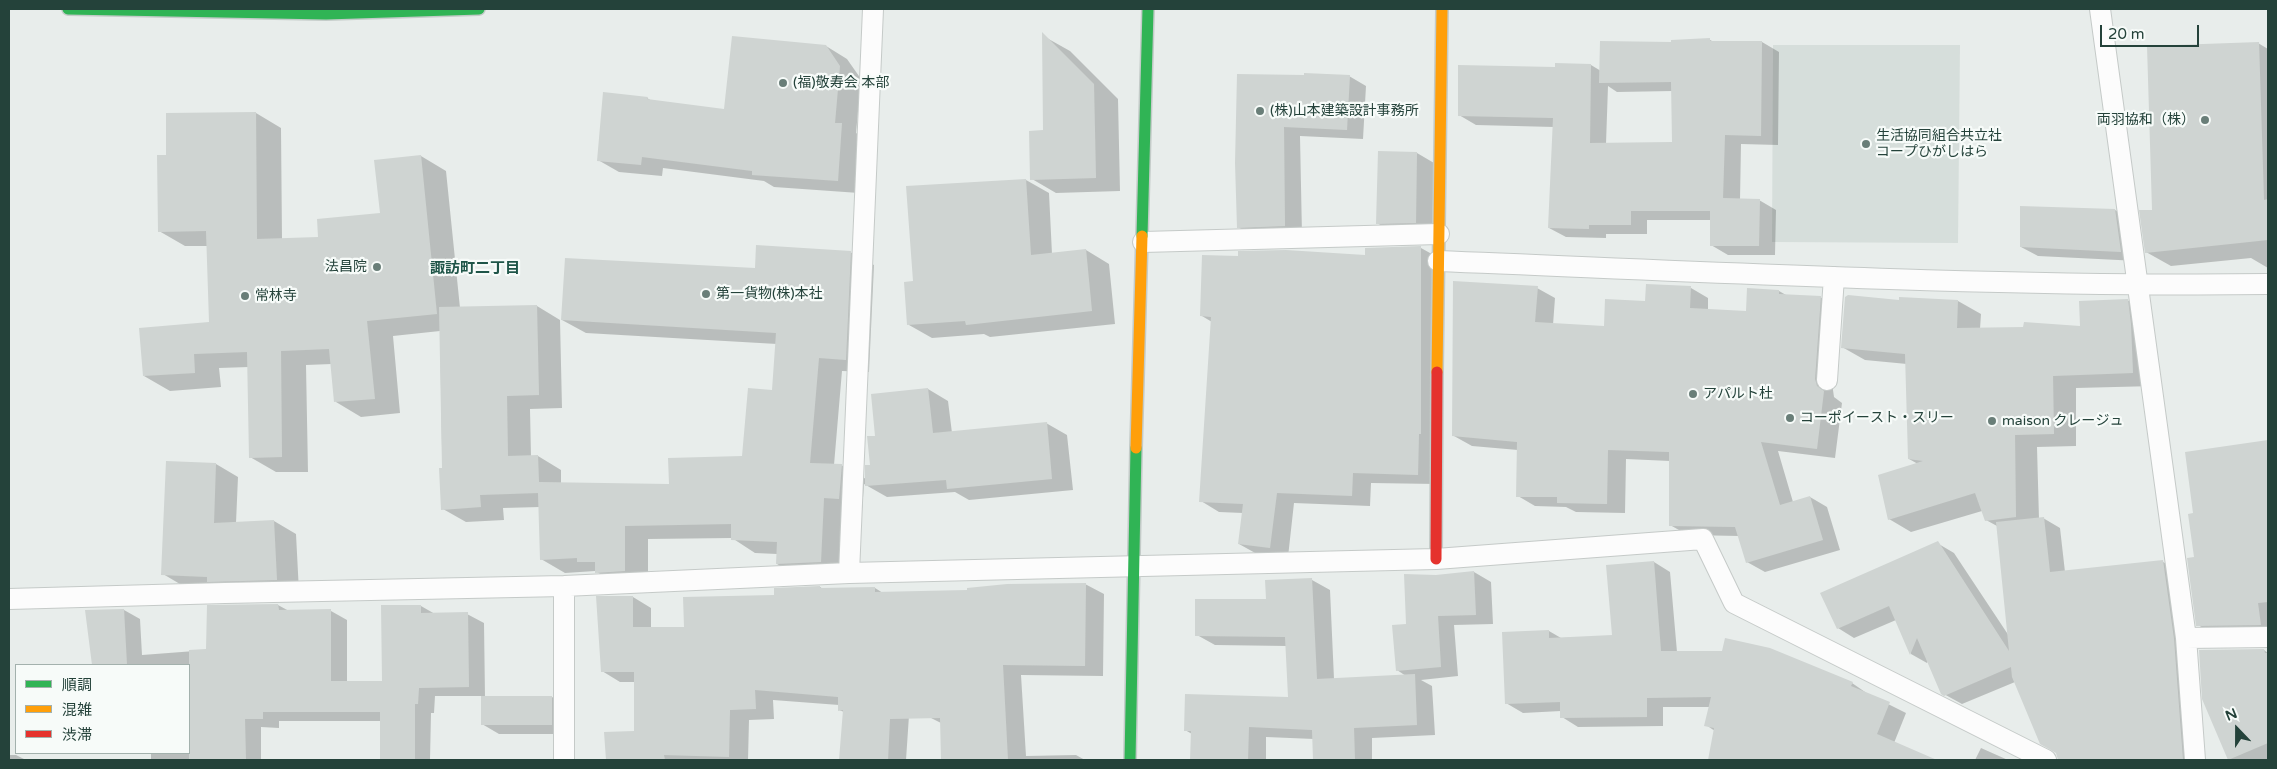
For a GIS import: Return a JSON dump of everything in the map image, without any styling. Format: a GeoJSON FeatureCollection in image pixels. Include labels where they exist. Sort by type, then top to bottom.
{"type":"FeatureCollection","features":[{"type":"Feature","properties":{"kind":"street"},"geometry":{"type":"LineString","coordinates":[[68,9],[326,14],[480,9]]}},
{"type":"Feature","properties":{"kind":"street"},"geometry":{"type":"LineString","coordinates":[[1130,760],[1133,565],[1148,9]]}},
{"type":"Feature","properties":{"kind":"street"},"geometry":{"type":"LineString","coordinates":[[1436,558],[1438,234],[1442,9]]}},
{"type":"Feature","properties":{"kind":"lane"},"geometry":{"type":"LineString","coordinates":[[849,573],[873,9]]}},
{"type":"Feature","properties":{"kind":"lane"},"geometry":{"type":"LineString","coordinates":[[2100,9],[2186,638],[2195,760]]}},
{"type":"Feature","properties":{"kind":"lane"},"geometry":{"type":"LineString","coordinates":[[1143,242],[1438,234]]}},
{"type":"Feature","properties":{"kind":"lane"},"geometry":{"type":"LineString","coordinates":[[1438,261],[1834,277],[2137,286],[2268,284]]}},
{"type":"Feature","properties":{"kind":"lane"},"geometry":{"type":"LineString","coordinates":[[1827,380],[1834,277]]}},
{"type":"Feature","properties":{"kind":"lane"},"geometry":{"type":"LineString","coordinates":[[9,600],[235,592],[564,586],[849,573],[1436,558],[1703,539],[1734,603],[2046,760]]}},
{"type":"Feature","properties":{"kind":"lane"},"geometry":{"type":"LineString","coordinates":[[564,586],[564,760]]}},
{"type":"Feature","properties":{"kind":"lane"},"geometry":{"type":"LineString","coordinates":[[2186,638],[2268,637]]}},
{"type":"Feature","properties":{"kind":"shaded area","name":"生活協同組合共立社 コープひがしはら"},"geometry":{"type":"Polygon","coordinates":[[[1773,45],[1960,45],[1958,243],[1772,242],[1773,45]]]}},
{"type":"Feature","properties":{"kind":"building"},"geometry":{"type":"Polygon","coordinates":[[[1042,32],[1094,84],[1096,178],[1030,180],[1029,131],[1043,130],[1042,32]]]}},
{"type":"Feature","properties":{"kind":"building"},"geometry":{"type":"Polygon","coordinates":[[[732,36],[826,45],[840,66],[835,123],[842,123],[838,181],[752,175],[752,171],[642,157],[641,165],[597,161],[603,92],[724,109],[732,36]]]}},
{"type":"Feature","properties":{"kind":"building"},"geometry":{"type":"Polygon","coordinates":[[[1710,38],[1710,41],[1762,41],[1761,136],[1725,135],[1723,198],[1760,199],[1759,246],[1710,246],[1710,211],[1631,211],[1631,225],[1589,225],[1589,229],[1548,228],[1553,118],[1458,116],[1458,65],[1555,67],[1555,63],[1591,64],[1590,143],[1672,142],[1671,82],[1599,83],[1600,41],[1671,42],[1671,40],[1710,38]]]}},
{"type":"Feature","properties":{"kind":"building","name":"両羽協和（株）"},"geometry":{"type":"Polygon","coordinates":[[[2259,42],[2264,200],[2268,199],[2268,240],[2145,253],[2139,210],[2152,210],[2147,46],[2259,42]]]}},
{"type":"Feature","properties":{"kind":"building"},"geometry":{"type":"Polygon","coordinates":[[[1304,73],[1350,75],[1347,130],[1284,127],[1285,226],[1237,228],[1235,163],[1237,74],[1304,75],[1304,73]]]}},
{"type":"Feature","properties":{"kind":"building"},"geometry":{"type":"Polygon","coordinates":[[[256,112],[257,239],[318,237],[317,219],[380,213],[374,160],[421,155],[437,314],[367,321],[375,399],[334,402],[329,349],[281,351],[282,457],[249,458],[247,352],[194,354],[195,373],[143,376],[139,328],[209,322],[206,231],[158,232],[157,155],[166,155],[166,113],[256,112]]]}},
{"type":"Feature","properties":{"kind":"building"},"geometry":{"type":"Polygon","coordinates":[[[1378,151],[1417,152],[1416,223],[1376,224],[1378,151]]]}},
{"type":"Feature","properties":{"kind":"building"},"geometry":{"type":"Polygon","coordinates":[[[1026,179],[1031,255],[1086,249],[1092,311],[966,325],[965,321],[907,325],[904,282],[913,281],[906,186],[1026,179]]]}},
{"type":"Feature","properties":{"kind":"building"},"geometry":{"type":"Polygon","coordinates":[[[2020,206],[2115,209],[2121,252],[2020,247],[2020,206]]]}},
{"type":"Feature","properties":{"kind":"building"},"geometry":{"type":"Polygon","coordinates":[[[756,245],[851,251],[846,360],[819,358],[810,463],[842,464],[839,499],[824,498],[821,562],[776,564],[777,542],[731,540],[731,524],[625,526],[625,571],[595,573],[595,562],[577,562],[577,558],[540,560],[538,493],[480,495],[481,507],[441,510],[439,468],[442,468],[439,307],[537,305],[539,395],[507,396],[508,456],[538,455],[539,482],[669,484],[668,458],[742,456],[748,388],[772,390],[776,333],[561,320],[565,258],[755,268],[756,245]]]}},
{"type":"Feature","properties":{"kind":"building"},"geometry":{"type":"Polygon","coordinates":[[[1421,246],[1421,434],[1419,434],[1418,475],[1353,473],[1352,496],[1277,493],[1270,548],[1238,544],[1243,504],[1199,502],[1211,317],[1200,316],[1202,255],[1238,256],[1238,251],[1286,250],[1365,255],[1365,248],[1421,246]]]}},
{"type":"Feature","properties":{"kind":"building"},"geometry":{"type":"Polygon","coordinates":[[[1453,281],[1538,286],[1535,322],[1604,326],[1605,299],[1645,301],[1646,284],[1691,286],[1690,308],[1746,311],[1747,288],[1779,290],[1779,294],[1821,296],[1815,379],[1817,386],[1824,391],[1817,449],[1761,442],[1780,505],[1810,496],[1823,540],[1746,563],[1735,527],[1669,526],[1669,452],[1608,450],[1607,504],[1557,503],[1557,497],[1516,497],[1517,442],[1452,436],[1453,281]]]}},
{"type":"Feature","properties":{"kind":"building"},"geometry":{"type":"Polygon","coordinates":[[[1848,295],[1899,300],[1899,297],[1958,300],[1957,328],[2023,327],[2024,322],[2080,326],[2079,301],[2128,299],[2133,373],[2053,376],[2054,434],[2015,435],[2016,517],[1985,521],[1975,493],[1888,520],[1878,475],[1923,461],[1908,459],[1905,354],[1841,348],[1845,297],[1848,295]]]}},
{"type":"Feature","properties":{"kind":"building"},"geometry":{"type":"Polygon","coordinates":[[[928,388],[933,433],[1047,422],[1052,479],[947,489],[946,480],[865,486],[865,465],[870,465],[867,436],[875,436],[871,394],[928,388]]]}},
{"type":"Feature","properties":{"kind":"building"},"geometry":{"type":"Polygon","coordinates":[[[2268,440],[2268,602],[2258,603],[2261,625],[2196,626],[2187,558],[2194,557],[2188,514],[2193,513],[2185,452],[2268,440]]]}},
{"type":"Feature","properties":{"kind":"building"},"geometry":{"type":"Polygon","coordinates":[[[166,461],[216,463],[214,523],[274,520],[277,580],[207,582],[207,577],[161,575],[166,461]]]}},
{"type":"Feature","properties":{"kind":"building"},"geometry":{"type":"Polygon","coordinates":[[[2044,517],[2050,572],[2163,560],[2174,639],[2183,760],[2058,760],[2056,753],[2040,744],[2012,677],[2011,667],[1944,696],[1941,694],[1917,638],[1910,655],[1889,606],[1837,629],[1820,593],[1938,541],[2009,651],[1996,522],[2044,517]]]}},
{"type":"Feature","properties":{"kind":"building"},"geometry":{"type":"Polygon","coordinates":[[[1654,561],[1661,651],[1722,651],[1725,638],[1770,648],[1853,682],[1851,686],[1890,702],[1877,734],[1937,760],[1708,760],[1714,728],[1704,726],[1711,697],[1647,698],[1647,717],[1560,718],[1560,702],[1505,704],[1502,632],[1549,630],[1549,638],[1612,635],[1606,565],[1654,561]]]}},
{"type":"Feature","properties":{"kind":"building"},"geometry":{"type":"Polygon","coordinates":[[[1474,571],[1476,615],[1438,616],[1441,667],[1396,671],[1392,625],[1406,624],[1404,574],[1436,575],[1474,571]]]}},
{"type":"Feature","properties":{"kind":"building"},"geometry":{"type":"Polygon","coordinates":[[[1312,578],[1317,679],[1415,674],[1417,725],[1354,728],[1355,760],[1313,760],[1312,730],[1249,727],[1248,760],[1190,760],[1191,731],[1184,731],[1185,694],[1288,697],[1285,637],[1195,636],[1195,599],[1266,599],[1265,580],[1312,578]]]}},
{"type":"Feature","properties":{"kind":"building"},"geometry":{"type":"Polygon","coordinates":[[[1086,583],[1085,666],[1003,665],[1008,760],[941,760],[940,718],[890,719],[888,760],[839,760],[843,710],[838,711],[838,697],[755,690],[756,709],[730,710],[729,757],[664,755],[665,760],[606,760],[604,732],[634,731],[634,672],[601,672],[596,596],[633,596],[633,627],[684,627],[683,597],[774,595],[774,588],[820,586],[820,588],[875,587],[875,592],[967,590],[967,588],[1007,584],[1086,583]]]}},
{"type":"Feature","properties":{"kind":"building"},"geometry":{"type":"Polygon","coordinates":[[[278,604],[279,610],[331,609],[331,681],[382,681],[381,605],[421,605],[421,613],[468,612],[469,687],[419,688],[418,704],[415,704],[415,760],[380,760],[380,712],[263,712],[263,719],[245,719],[246,760],[189,760],[189,650],[206,649],[207,605],[278,604]]]}},
{"type":"Feature","properties":{"kind":"building"},"geometry":{"type":"Polygon","coordinates":[[[124,609],[127,664],[92,664],[85,610],[124,609]]]}},
{"type":"Feature","properties":{"kind":"building"},"geometry":{"type":"Polygon","coordinates":[[[2264,649],[2265,653],[2268,653],[2268,743],[2228,760],[2202,699],[2199,650],[2264,649]]]}},
{"type":"Feature","properties":{"kind":"building"},"geometry":{"type":"Polygon","coordinates":[[[481,696],[552,696],[552,725],[481,725],[481,696]]]}},
{"type":"Feature","properties":{"kind":"traffic: fast"},"geometry":{"type":"LineString","coordinates":[[68,9],[326,14],[479,9]]}},
{"type":"Feature","properties":{"kind":"traffic: fast"},"geometry":{"type":"LineString","coordinates":[[1142,236],[1148,9]]}},
{"type":"Feature","properties":{"kind":"traffic: fast"},"geometry":{"type":"LineString","coordinates":[[1130,760],[1136,448]]}},
{"type":"Feature","properties":{"kind":"traffic: slow"},"geometry":{"type":"LineString","coordinates":[[1437,372],[1442,9]]}},
{"type":"Feature","properties":{"kind":"traffic: slow"},"geometry":{"type":"LineString","coordinates":[[1136,448],[1142,236]]}},
{"type":"Feature","properties":{"kind":"traffic: jam"},"geometry":{"type":"LineString","coordinates":[[1436,559],[1437,372]]}},
{"type":"Feature","properties":{"kind":"place","name":"(福)敬寿会 本部"},"geometry":{"type":"Point","coordinates":[783,83]}},
{"type":"Feature","properties":{"kind":"place","name":"(株)山本建築設計事務所"},"geometry":{"type":"Point","coordinates":[1260,111]}},
{"type":"Feature","properties":{"kind":"place","name":"両羽協和（株）"},"geometry":{"type":"Point","coordinates":[2205,120]}},
{"type":"Feature","properties":{"kind":"place","name":"生活協同組合共立社 コープひがしはら"},"geometry":{"type":"Point","coordinates":[1866,144]}},
{"type":"Feature","properties":{"kind":"place","name":"法昌院"},"geometry":{"type":"Point","coordinates":[377,267]}},
{"type":"Feature","properties":{"kind":"place","name":"第一貨物(株)本社"},"geometry":{"type":"Point","coordinates":[706,294]}},
{"type":"Feature","properties":{"kind":"place","name":"常林寺"},"geometry":{"type":"Point","coordinates":[245,296]}},
{"type":"Feature","properties":{"kind":"place","name":"アパルト杜"},"geometry":{"type":"Point","coordinates":[1693,394]}},
{"type":"Feature","properties":{"kind":"place","name":"コーポイースト・スリー"},"geometry":{"type":"Point","coordinates":[1790,418]}},
{"type":"Feature","properties":{"kind":"place","name":"maison クレージュ"},"geometry":{"type":"Point","coordinates":[1992,421]}},
{"type":"Feature","properties":{"kind":"district","name":"諏訪町二丁目"},"geometry":{"type":"Point","coordinates":[475,269]}}]}
